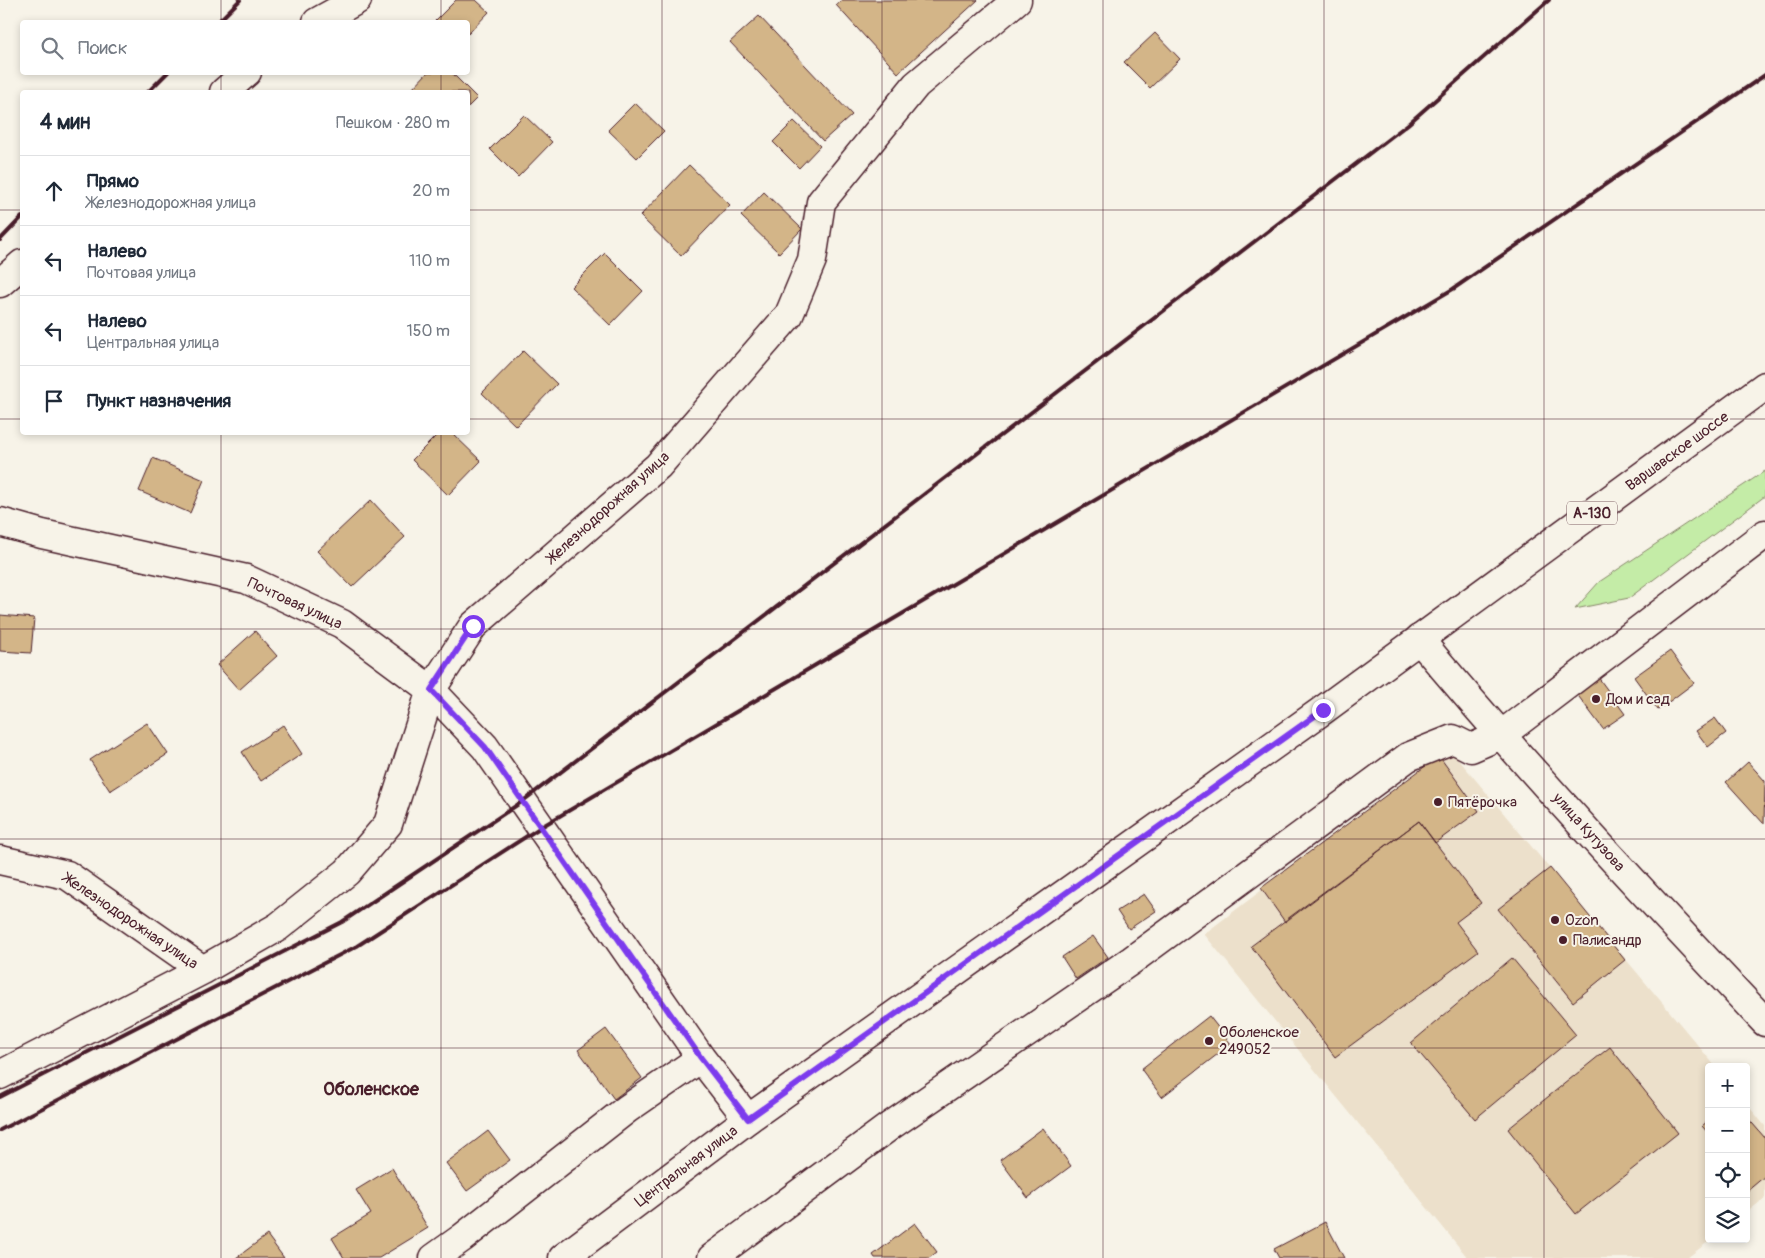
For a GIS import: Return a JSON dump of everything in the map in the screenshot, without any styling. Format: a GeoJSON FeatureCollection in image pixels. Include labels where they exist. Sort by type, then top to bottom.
{"type":"FeatureCollection","features":[{"type":"Feature","properties":{"kind":"street"},"geometry":{"type":"LineString","coordinates":[[321,20],[357,0]]}},
{"type":"Feature","properties":{"kind":"street","name":"Железнодорожная улица"},"geometry":{"type":"LineString","coordinates":[[0,1075],[203,970],[278,927],[348,872],[388,824],[431,690],[473,626],[658,466],[789,315],[812,260],[821,202],[916,86],[1017,0]]}},
{"type":"Feature","properties":{"kind":"street"},"geometry":{"type":"LineString","coordinates":[[226,90],[244,75]]}},
{"type":"Feature","properties":{"kind":"street"},"geometry":{"type":"LineString","coordinates":[[0,283],[20,266]]}},
{"type":"Feature","properties":{"kind":"street","name":"Варшавское шоссе"},"geometry":{"type":"LineString","coordinates":[[1418,639],[1765,386]]}},
{"type":"Feature","properties":{"kind":"street","name":"Почтовая улица"},"geometry":{"type":"LineString","coordinates":[[0,522],[42,534],[246,579],[342,624],[431,690],[485,747],[701,1058],[748,1119]]}},
{"type":"Feature","properties":{"kind":"street"},"geometry":{"type":"LineString","coordinates":[[712,1258],[890,1126],[1132,960],[1408,757],[1453,739],[1472,748],[1500,735],[1765,534]]}},
{"type":"Feature","properties":{"kind":"street","name":"улица Кутузова"},"geometry":{"type":"LineString","coordinates":[[1418,639],[1500,735],[1671,923],[1765,1022]]}},
{"type":"Feature","properties":{"kind":"street","name":"Центральная улица"},"geometry":{"type":"LineString","coordinates":[[564,1258],[748,1119],[1323,710],[1418,639]]}},
{"type":"Feature","properties":{"kind":"street","name":"Железнодорожная улица"},"geometry":{"type":"LineString","coordinates":[[0,860],[67,875],[203,970]]}},
{"type":"Feature","properties":{"kind":"street"},"geometry":{"type":"LineString","coordinates":[[434,1258],[627,1109],[701,1058]]}},
{"type":"Feature","properties":{"kind":"shaded area"},"geometry":{"type":"Polygon","coordinates":[[[1449,748],[1713,1063],[1705,1063],[1705,1243],[1707,1243],[1687,1258],[1468,1258],[1204,934],[1449,748]]]}},
{"type":"Feature","properties":{"kind":"shaded area"},"geometry":{"type":"Polygon","coordinates":[[[1750,1108],[1765,1126],[1765,1198],[1750,1210],[1750,1108]]]}},
{"type":"Feature","properties":{"kind":"green space"},"geometry":{"type":"Polygon","coordinates":[[[1765,471],[1765,496],[1629,598],[1575,609],[1599,582],[1765,471]]]}},
{"type":"Feature","properties":{"kind":"building"},"geometry":{"type":"Polygon","coordinates":[[[456,0],[476,0],[489,12],[470,32],[470,20],[436,20],[456,0]]]}},
{"type":"Feature","properties":{"kind":"building"},"geometry":{"type":"Polygon","coordinates":[[[842,0],[978,0],[898,73],[836,5],[842,0]]]}},
{"type":"Feature","properties":{"kind":"building"},"geometry":{"type":"Polygon","coordinates":[[[759,16],[852,115],[823,141],[730,42],[759,16]]]}},
{"type":"Feature","properties":{"kind":"building"},"geometry":{"type":"Polygon","coordinates":[[[1155,33],[1180,59],[1150,88],[1124,62],[1155,33]]]}},
{"type":"Feature","properties":{"kind":"building"},"geometry":{"type":"Polygon","coordinates":[[[425,75],[454,75],[469,90],[413,90],[425,75]]]}},
{"type":"Feature","properties":{"kind":"building"},"geometry":{"type":"Polygon","coordinates":[[[470,91],[477,98],[470,105],[470,91]]]}},
{"type":"Feature","properties":{"kind":"building"},"geometry":{"type":"Polygon","coordinates":[[[635,103],[664,131],[637,158],[608,130],[635,103]]]}},
{"type":"Feature","properties":{"kind":"building"},"geometry":{"type":"Polygon","coordinates":[[[524,115],[552,142],[518,177],[490,149],[524,115]]]}},
{"type":"Feature","properties":{"kind":"building"},"geometry":{"type":"Polygon","coordinates":[[[794,121],[820,146],[799,168],[773,142],[794,121]]]}},
{"type":"Feature","properties":{"kind":"building"},"geometry":{"type":"Polygon","coordinates":[[[689,165],[730,205],[681,256],[640,216],[689,165]]]}},
{"type":"Feature","properties":{"kind":"building"},"geometry":{"type":"Polygon","coordinates":[[[764,192],[802,229],[779,253],[741,216],[764,192]]]}},
{"type":"Feature","properties":{"kind":"building"},"geometry":{"type":"Polygon","coordinates":[[[605,253],[643,291],[610,325],[571,287],[605,253]]]}},
{"type":"Feature","properties":{"kind":"building"},"geometry":{"type":"Polygon","coordinates":[[[523,351],[557,384],[516,426],[482,393],[523,351]]]}},
{"type":"Feature","properties":{"kind":"building"},"geometry":{"type":"Polygon","coordinates":[[[437,435],[454,435],[481,461],[448,495],[412,460],[437,435]]]}},
{"type":"Feature","properties":{"kind":"building"},"geometry":{"type":"Polygon","coordinates":[[[153,458],[204,480],[190,513],[139,491],[153,458]]]}},
{"type":"Feature","properties":{"kind":"building"},"geometry":{"type":"Polygon","coordinates":[[[371,500],[405,537],[352,587],[317,551],[371,500]]]}},
{"type":"Feature","properties":{"kind":"building"},"geometry":{"type":"Polygon","coordinates":[[[0,615],[34,618],[31,653],[0,651],[0,615]]]}},
{"type":"Feature","properties":{"kind":"building"},"geometry":{"type":"Polygon","coordinates":[[[255,631],[277,656],[239,690],[217,665],[255,631]]]}},
{"type":"Feature","properties":{"kind":"building"},"geometry":{"type":"Polygon","coordinates":[[[1670,651],[1694,683],[1658,710],[1634,677],[1670,651]]]}},
{"type":"Feature","properties":{"kind":"building"},"geometry":{"type":"Polygon","coordinates":[[[1598,677],[1625,714],[1603,729],[1576,693],[1598,677]]]}},
{"type":"Feature","properties":{"kind":"building"},"geometry":{"type":"Polygon","coordinates":[[[1715,718],[1726,733],[1708,747],[1696,731],[1715,718]]]}},
{"type":"Feature","properties":{"kind":"building"},"geometry":{"type":"Polygon","coordinates":[[[147,723],[168,754],[110,791],[90,760],[147,723]]]}},
{"type":"Feature","properties":{"kind":"building"},"geometry":{"type":"Polygon","coordinates":[[[283,725],[302,754],[261,781],[242,752],[283,725]]]}},
{"type":"Feature","properties":{"kind":"building"},"geometry":{"type":"Polygon","coordinates":[[[1439,756],[1479,811],[1435,843],[1419,821],[1285,922],[1261,888],[1439,756]]]}},
{"type":"Feature","properties":{"kind":"building"},"geometry":{"type":"Polygon","coordinates":[[[1748,762],[1765,781],[1764,824],[1726,782],[1748,762]]]}},
{"type":"Feature","properties":{"kind":"building"},"geometry":{"type":"Polygon","coordinates":[[[1419,821],[1481,903],[1456,922],[1478,951],[1335,1057],[1251,946],[1419,821]]]}},
{"type":"Feature","properties":{"kind":"building"},"geometry":{"type":"Polygon","coordinates":[[[1550,868],[1625,960],[1573,1002],[1498,909],[1550,868]]]}},
{"type":"Feature","properties":{"kind":"building"},"geometry":{"type":"Polygon","coordinates":[[[1144,894],[1156,911],[1129,929],[1117,911],[1144,894]]]}},
{"type":"Feature","properties":{"kind":"building"},"geometry":{"type":"Polygon","coordinates":[[[1093,936],[1108,957],[1076,979],[1062,957],[1093,936]]]}},
{"type":"Feature","properties":{"kind":"building"},"geometry":{"type":"Polygon","coordinates":[[[1512,958],[1576,1035],[1475,1119],[1411,1043],[1512,958]]]}},
{"type":"Feature","properties":{"kind":"building"},"geometry":{"type":"Polygon","coordinates":[[[1209,1016],[1231,1044],[1162,1097],[1141,1069],[1209,1016]]]}},
{"type":"Feature","properties":{"kind":"building"},"geometry":{"type":"Polygon","coordinates":[[[606,1029],[642,1078],[614,1099],[578,1050],[606,1029]]]}},
{"type":"Feature","properties":{"kind":"building"},"geometry":{"type":"Polygon","coordinates":[[[1610,1047],[1678,1133],[1576,1214],[1508,1129],[1610,1047]]]}},
{"type":"Feature","properties":{"kind":"building"},"geometry":{"type":"Polygon","coordinates":[[[1750,1121],[1765,1138],[1765,1176],[1750,1189],[1750,1121]]]}},
{"type":"Feature","properties":{"kind":"building"},"geometry":{"type":"Polygon","coordinates":[[[1043,1128],[1071,1166],[1028,1198],[1000,1160],[1043,1128]]]}},
{"type":"Feature","properties":{"kind":"building"},"geometry":{"type":"Polygon","coordinates":[[[488,1131],[510,1160],[467,1191],[446,1163],[488,1131]]]}},
{"type":"Feature","properties":{"kind":"building"},"geometry":{"type":"Polygon","coordinates":[[[392,1168],[428,1228],[379,1258],[344,1258],[332,1238],[371,1214],[356,1190],[392,1168]]]}},
{"type":"Feature","properties":{"kind":"building"},"geometry":{"type":"Polygon","coordinates":[[[1325,1222],[1344,1258],[1279,1258],[1274,1249],[1325,1222]]]}},
{"type":"Feature","properties":{"kind":"building"},"geometry":{"type":"Polygon","coordinates":[[[915,1223],[937,1252],[929,1258],[875,1258],[873,1255],[915,1223]]]}},
{"type":"Feature","properties":{"kind":"building"},"geometry":{"type":"Polygon","coordinates":[[[267,1235],[284,1258],[236,1258],[267,1235]]]}},
{"type":"Feature","properties":{"kind":"railway"},"geometry":{"type":"LineString","coordinates":[[220,20],[240,0]]}},
{"type":"Feature","properties":{"kind":"railway"},"geometry":{"type":"LineString","coordinates":[[0,1097],[342,922],[523,801],[1408,124],[1549,0]]}},
{"type":"Feature","properties":{"kind":"railway"},"geometry":{"type":"LineString","coordinates":[[150,90],[165,75]]}},
{"type":"Feature","properties":{"kind":"railway"},"geometry":{"type":"LineString","coordinates":[[0,1130],[357,946],[541,827],[1453,289],[1765,75]]}},
{"type":"Feature","properties":{"kind":"railway"},"geometry":{"type":"LineString","coordinates":[[0,240],[20,219]]}},
{"type":"Feature","properties":{"kind":"place","name":"Дом и сад"},"geometry":{"type":"Point","coordinates":[1596,699]}},
{"type":"Feature","properties":{"kind":"place","name":"Пятёрочка"},"geometry":{"type":"Point","coordinates":[1438,802]}},
{"type":"Feature","properties":{"kind":"place","name":"Ozon"},"geometry":{"type":"Point","coordinates":[1555,920]}},
{"type":"Feature","properties":{"kind":"place","name":"Палисандр"},"geometry":{"type":"Point","coordinates":[1563,940]}},
{"type":"Feature","properties":{"kind":"place","name":"Оболенское 249052"},"geometry":{"type":"Point","coordinates":[1209,1041]}},
{"type":"Feature","properties":{"kind":"district","name":"Оболенское"},"geometry":{"type":"Point","coordinates":[371,1089]}},
{"type":"Feature","properties":{"kind":"route"},"geometry":{"type":"LineString","coordinates":[[473,626],[431,690],[485,747],[701,1058],[748,1119],[1323,710]]}}]}
